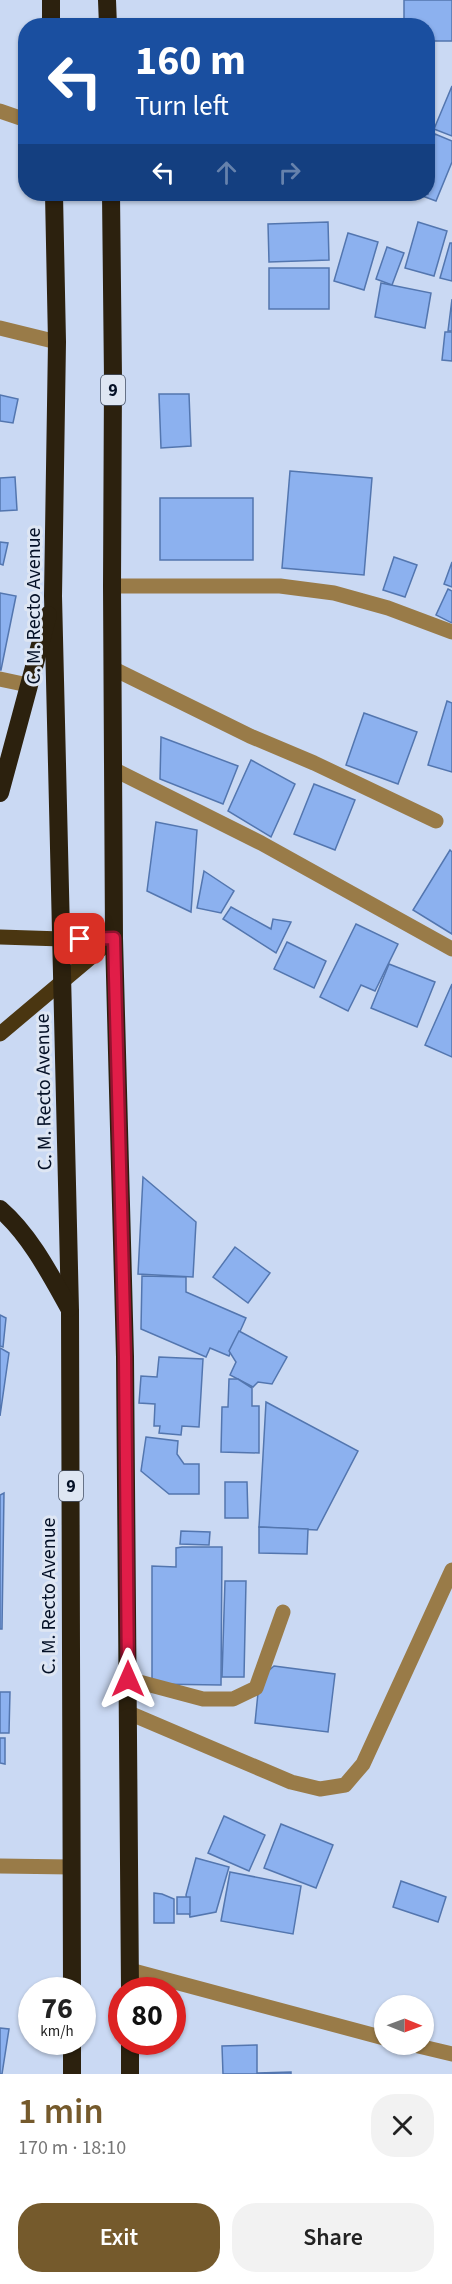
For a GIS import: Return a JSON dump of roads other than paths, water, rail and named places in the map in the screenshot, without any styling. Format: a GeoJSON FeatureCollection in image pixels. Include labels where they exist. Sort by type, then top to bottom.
{"type":"FeatureCollection","features":[{"type":"Feature","properties":{"kind":"highway"},"geometry":{"type":"LineString","coordinates":[[51,0],[51,18]]}},
{"type":"Feature","properties":{"kind":"highway"},"geometry":{"type":"LineString","coordinates":[[107,0],[108,18]]}},
{"type":"Feature","properties":{"kind":"highway","name":"C. M. Recto Avenue"},"geometry":{"type":"LineString","coordinates":[[54,201],[57,342],[53,596],[70,1310],[72,1977]]}},
{"type":"Feature","properties":{"kind":"highway","name":"9"},"geometry":{"type":"LineString","coordinates":[[111,201],[114,938],[125,1357],[130,1977]]}},
{"type":"Feature","properties":{"kind":"highway"},"geometry":{"type":"LineString","coordinates":[[0,794],[53,596]]}},
{"type":"Feature","properties":{"kind":"highway"},"geometry":{"type":"LineString","coordinates":[[0,1209],[19,1229],[43,1262],[70,1310]]}},
{"type":"Feature","properties":{"kind":"highway"},"geometry":{"type":"LineString","coordinates":[[72,2055],[72,2074]]}},
{"type":"Feature","properties":{"kind":"highway"},"geometry":{"type":"LineString","coordinates":[[130,2055],[130,2074]]}},
{"type":"Feature","properties":{"kind":"main road"},"geometry":{"type":"LineString","coordinates":[[0,937],[114,938]]}},
{"type":"Feature","properties":{"kind":"main road"},"geometry":{"type":"LineString","coordinates":[[0,1034],[114,938]]}},
{"type":"Feature","properties":{"kind":"street"},"geometry":{"type":"LineString","coordinates":[[0,111],[18,117]]}},
{"type":"Feature","properties":{"kind":"street"},"geometry":{"type":"LineString","coordinates":[[0,328],[57,342]]}},
{"type":"Feature","properties":{"kind":"street"},"geometry":{"type":"LineString","coordinates":[[112,586],[280,586],[334,593],[388,608],[452,632]]}},
{"type":"Feature","properties":{"kind":"street"},"geometry":{"type":"LineString","coordinates":[[112,668],[250,736],[315,763],[436,821]]}},
{"type":"Feature","properties":{"kind":"street"},"geometry":{"type":"LineString","coordinates":[[0,679],[28,685]]}},
{"type":"Feature","properties":{"kind":"street"},"geometry":{"type":"LineString","coordinates":[[113,769],[261,843],[452,949]]}},
{"type":"Feature","properties":{"kind":"street"},"geometry":{"type":"LineString","coordinates":[[129,1713],[291,1782],[320,1789],[345,1785],[363,1764],[452,1570]]}},
{"type":"Feature","properties":{"kind":"street"},"geometry":{"type":"LineString","coordinates":[[128,1679],[203,1699],[233,1699],[256,1688],[283,1612]]}},
{"type":"Feature","properties":{"kind":"street"},"geometry":{"type":"LineString","coordinates":[[0,1866],[72,1867]]}},
{"type":"Feature","properties":{"kind":"street"},"geometry":{"type":"LineString","coordinates":[[130,1970],[374,2035]]}},
{"type":"Feature","properties":{"kind":"street"},"geometry":{"type":"LineString","coordinates":[[434,2050],[452,2054]]}}]}
